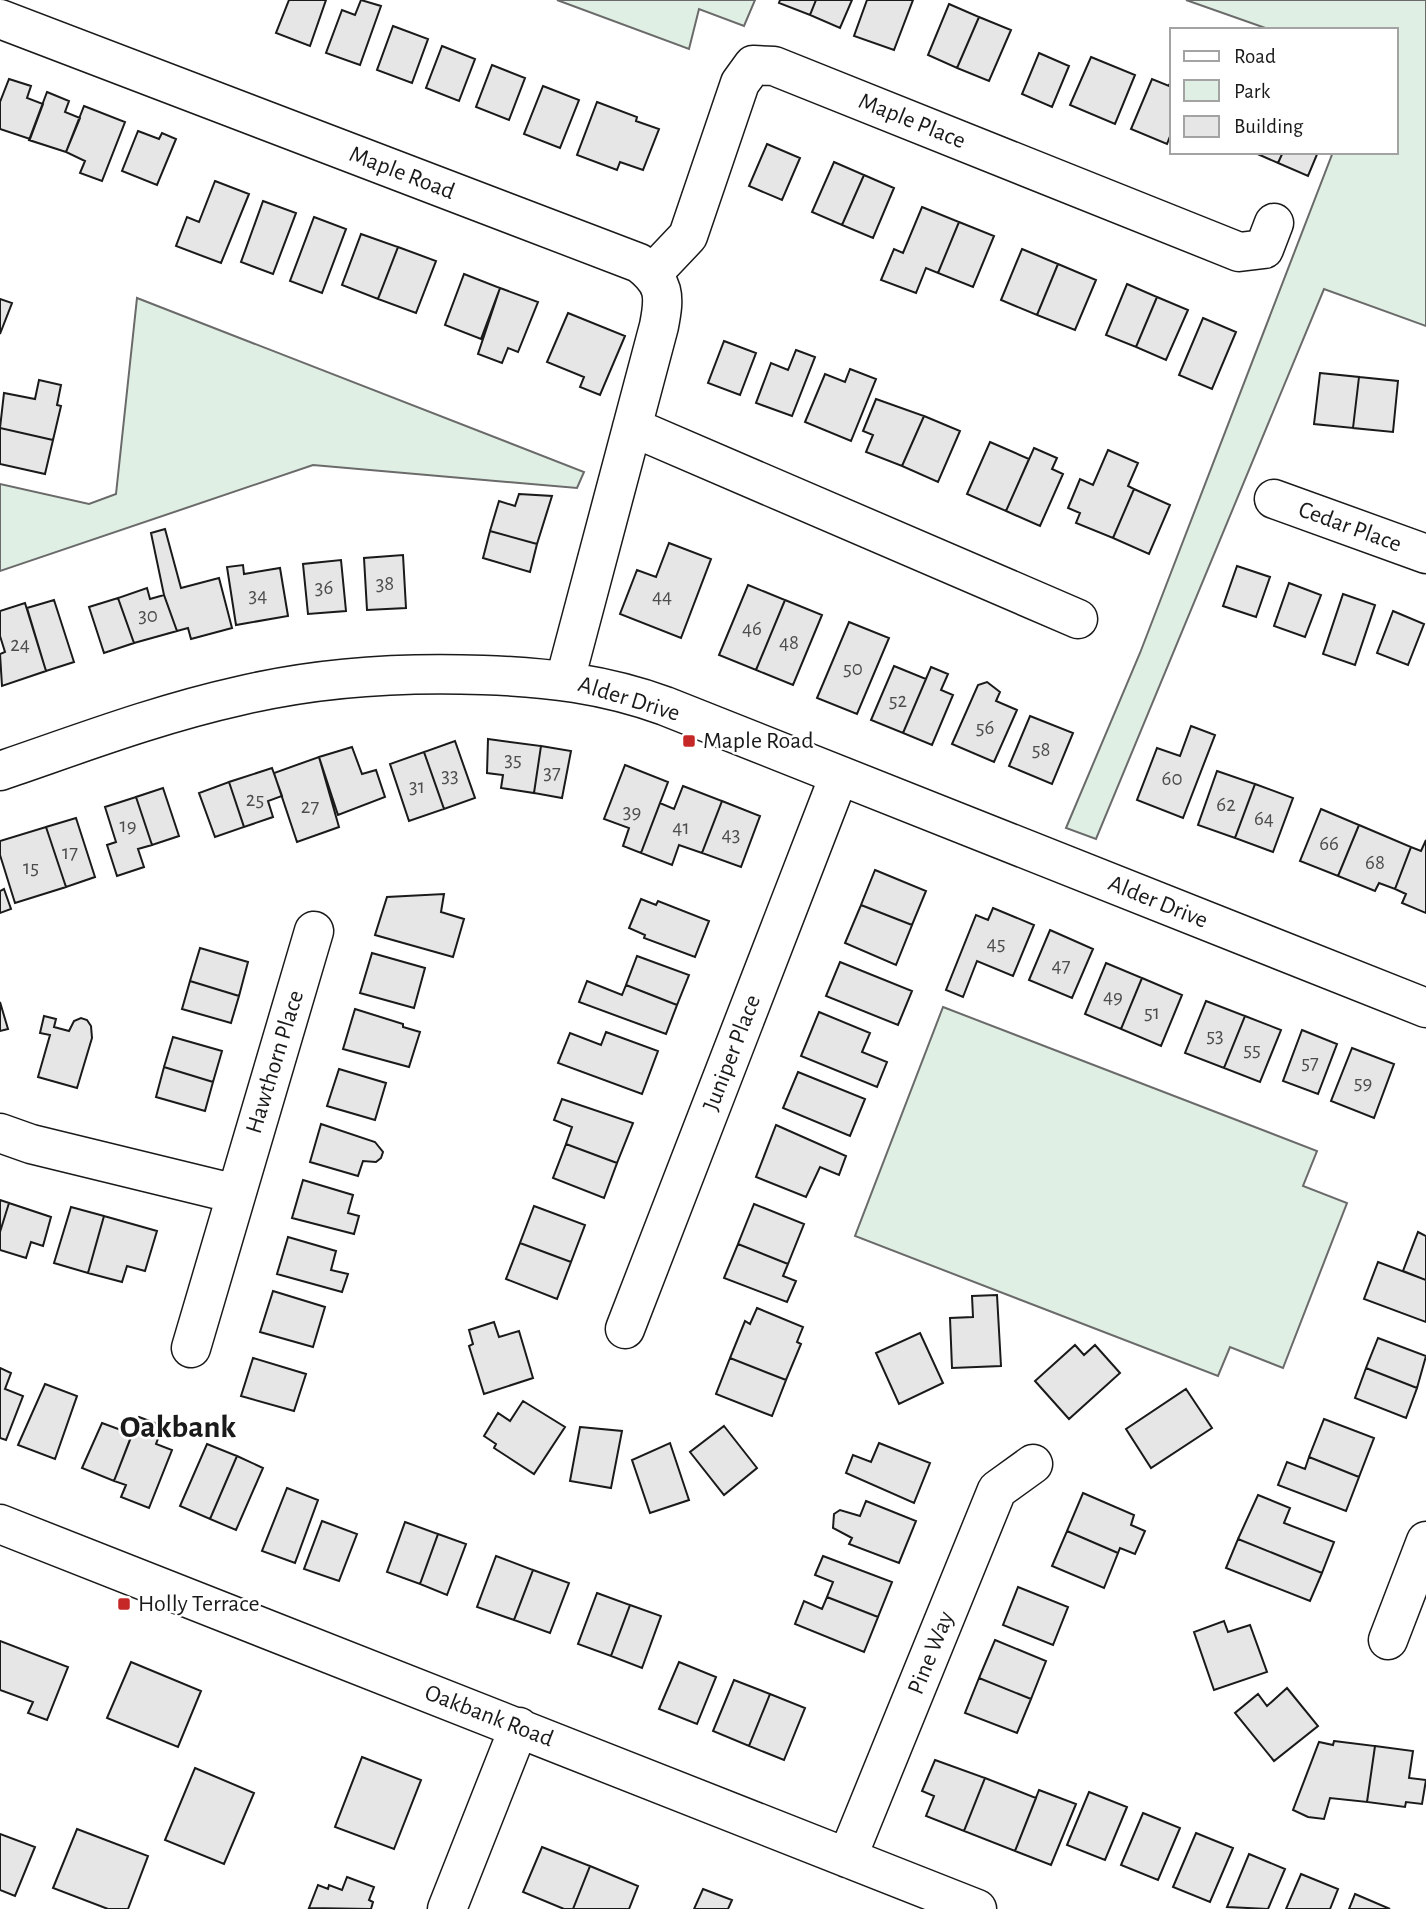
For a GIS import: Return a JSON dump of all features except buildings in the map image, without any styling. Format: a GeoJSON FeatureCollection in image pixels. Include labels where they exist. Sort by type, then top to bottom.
{"type":"FeatureCollection","features":[{"type":"Feature","properties":{"kind":"street","name":"Maple Road"},"geometry":{"type":"LineString","coordinates":[[0,19],[639,262],[653,273]]}},
{"type":"Feature","properties":{"kind":"street","name":"Maple Place"},"geometry":{"type":"LineString","coordinates":[[653,273],[688,236],[740,83],[753,65],[774,66],[1239,252],[1264,249],[1274,222]]}},
{"type":"Feature","properties":{"kind":"street"},"geometry":{"type":"LineString","coordinates":[[565,680],[662,309],[663,293],[653,273]]}},
{"type":"Feature","properties":{"kind":"street"},"geometry":{"type":"LineString","coordinates":[[632,426],[1078,619]]}},
{"type":"Feature","properties":{"kind":"street","name":"Cedar Place"},"geometry":{"type":"LineString","coordinates":[[1274,499],[1426,554]]}},
{"type":"Feature","properties":{"kind":"street","name":"Alder Drive"},"geometry":{"type":"LineString","coordinates":[[0,771],[190,708],[306,683],[441,673],[565,680],[634,695],[1426,1009]]}},
{"type":"Feature","properties":{"kind":"street","name":"Juniper Place"},"geometry":{"type":"LineString","coordinates":[[625,1329],[839,776]]}},
{"type":"Feature","properties":{"kind":"street","name":"Hawthorn Place"},"geometry":{"type":"LineString","coordinates":[[191,1348],[314,931]]}},
{"type":"Feature","properties":{"kind":"street"},"geometry":{"type":"LineString","coordinates":[[0,1133],[31,1144],[236,1194]]}},
{"type":"Feature","properties":{"kind":"street","name":"Pine Way"},"geometry":{"type":"LineString","coordinates":[[847,1858],[997,1490],[1033,1464]]}},
{"type":"Feature","properties":{"kind":"street","name":"Oakbank Road"},"geometry":{"type":"LineString","coordinates":[[0,1524],[977,1909]]}},
{"type":"Feature","properties":{"kind":"street"},"geometry":{"type":"LineString","coordinates":[[1388,1640],[1426,1541]]}},
{"type":"Feature","properties":{"kind":"street"},"geometry":{"type":"LineString","coordinates":[[447,1909],[519,1727]]}},
{"type":"Feature","properties":{"kind":"green space"},"geometry":{"type":"Polygon","coordinates":[[[557,0],[755,0],[744,26],[699,9],[689,49],[557,0]]]}},
{"type":"Feature","properties":{"kind":"green space"},"geometry":{"type":"Polygon","coordinates":[[[1186,0],[1426,0],[1426,326],[1324,289],[1096,839],[1066,828],[1140,653],[1332,154],[1398,154],[1398,28],[1265,28],[1186,0]]]}},
{"type":"Feature","properties":{"kind":"green space"},"geometry":{"type":"Polygon","coordinates":[[[137,298],[584,472],[577,488],[313,465],[0,571],[0,484],[89,504],[116,494],[137,298]]]}},
{"type":"Feature","properties":{"kind":"green space"},"geometry":{"type":"Polygon","coordinates":[[[943,1007],[1317,1151],[1303,1186],[1347,1203],[1283,1368],[1230,1347],[1218,1376],[855,1236],[943,1007]]]}},
{"type":"Feature","properties":{"kind":"place","name":"Maple Road"},"geometry":{"type":"Point","coordinates":[689,741]}},
{"type":"Feature","properties":{"kind":"place","name":"Holly Terrace"},"geometry":{"type":"Point","coordinates":[124,1604]}},
{"type":"Feature","properties":{"kind":"district","name":"Oakbank"},"geometry":{"type":"Point","coordinates":[178,1427]}}]}
